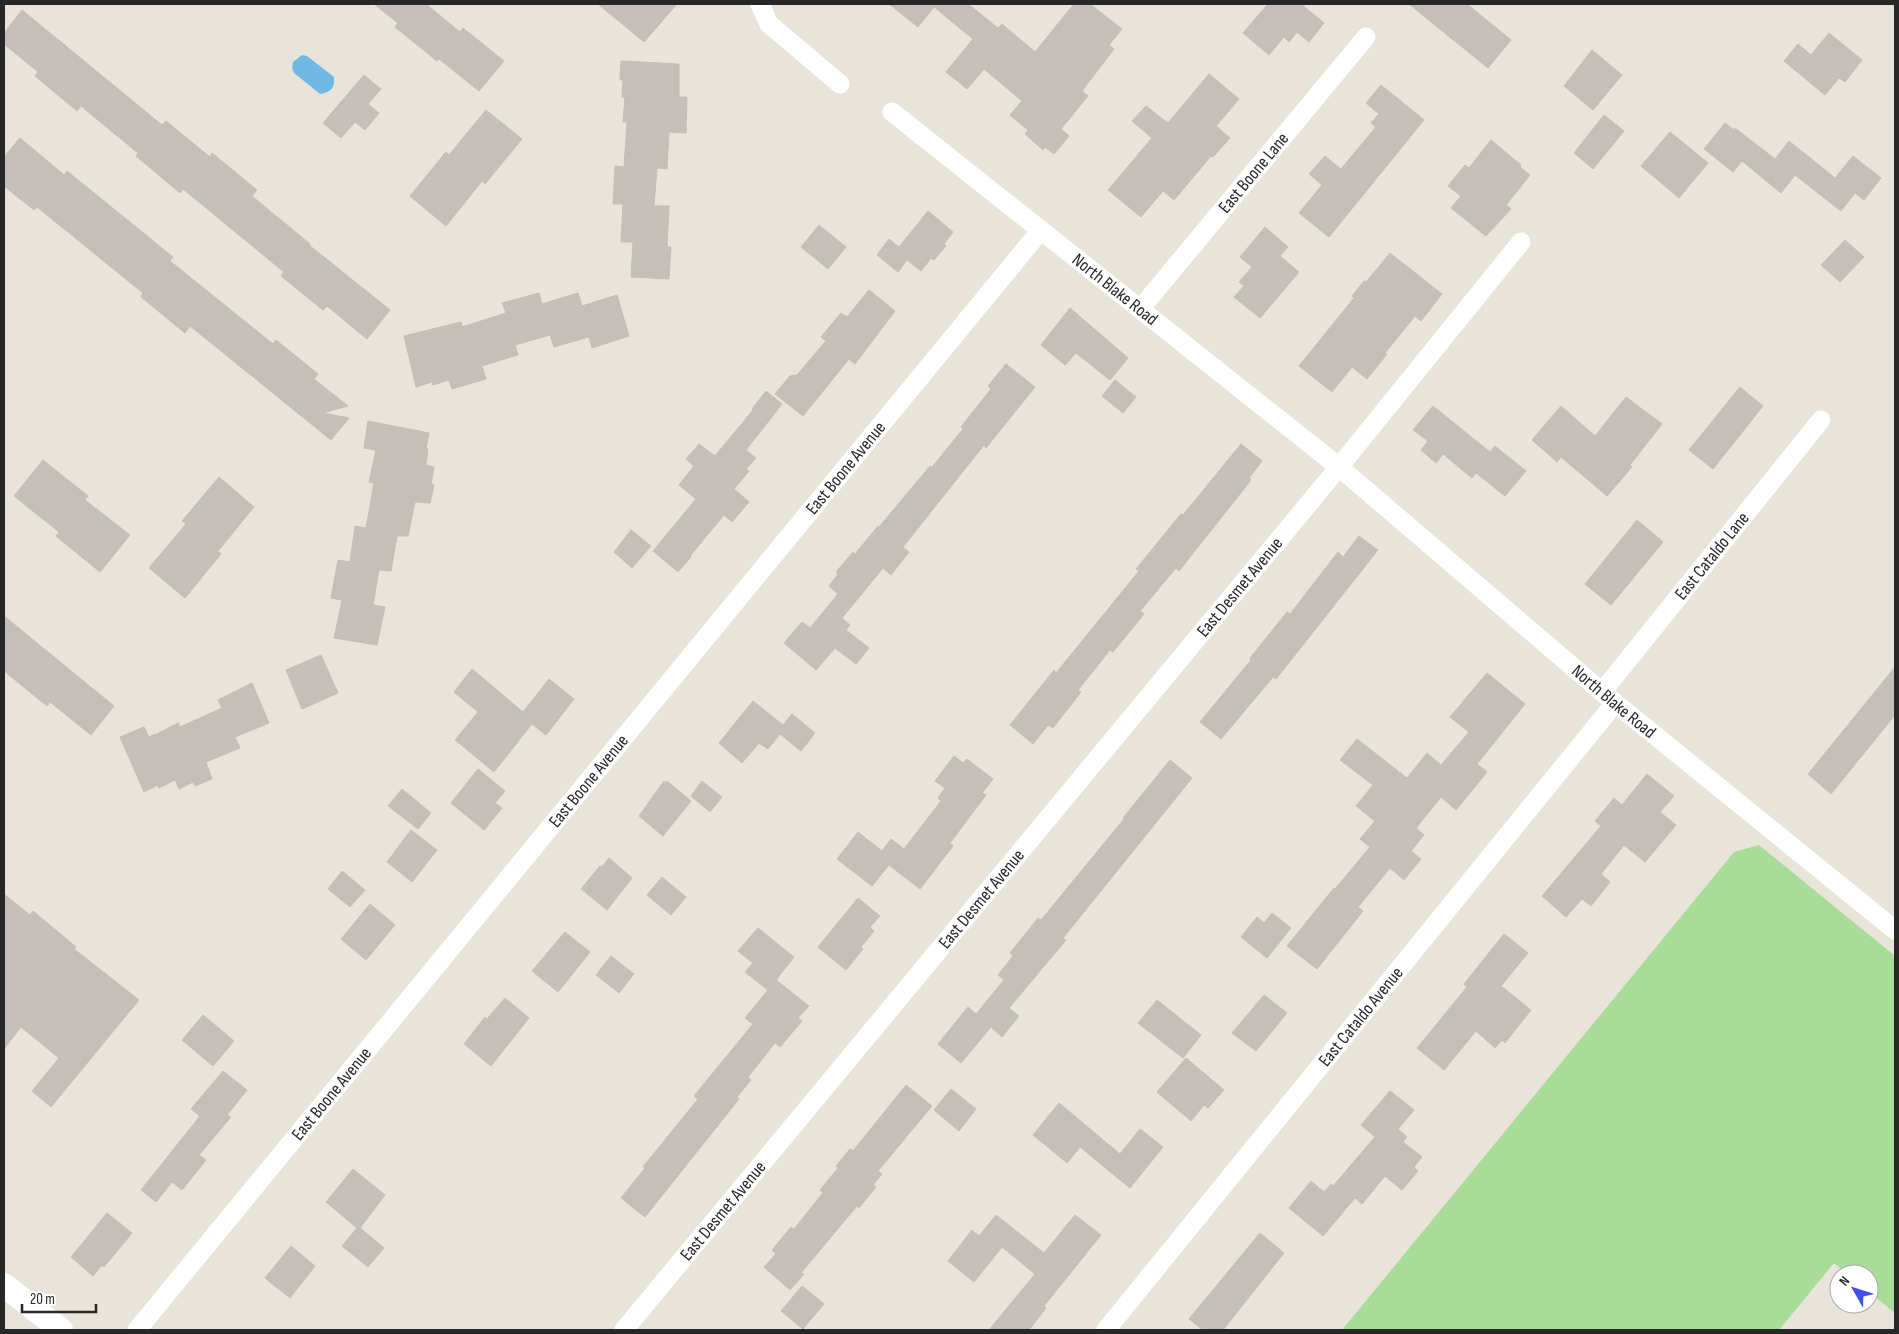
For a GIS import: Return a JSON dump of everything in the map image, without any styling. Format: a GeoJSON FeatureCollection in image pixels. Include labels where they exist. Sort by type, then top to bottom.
{"type":"FeatureCollection","features":[{"type":"Feature","properties":{"kind":"street"},"geometry":{"type":"LineString","coordinates":[[760,4],[770,24],[840,84]]}},
{"type":"Feature","properties":{"kind":"street","name":"East Boone Lane"},"geometry":{"type":"LineString","coordinates":[[1141,308],[1366,36]]}},
{"type":"Feature","properties":{"kind":"street","name":"North Blake Road"},"geometry":{"type":"LineString","coordinates":[[892,112],[1339,467],[1609,698],[1895,930]]}},
{"type":"Feature","properties":{"kind":"street","name":"East Boone Avenue"},"geometry":{"type":"LineString","coordinates":[[137,1330],[1041,230]]}},
{"type":"Feature","properties":{"kind":"street"},"geometry":{"type":"LineString","coordinates":[[1339,467],[1521,242]]}},
{"type":"Feature","properties":{"kind":"street","name":"East Cataldo Lane"},"geometry":{"type":"LineString","coordinates":[[1609,698],[1822,420]]}},
{"type":"Feature","properties":{"kind":"street","name":"East Desmet Avenue"},"geometry":{"type":"LineString","coordinates":[[624,1330],[1339,467]]}},
{"type":"Feature","properties":{"kind":"street","name":"East Cataldo Avenue"},"geometry":{"type":"LineString","coordinates":[[1106,1330],[1609,698]]}},
{"type":"Feature","properties":{"kind":"street"},"geometry":{"type":"LineString","coordinates":[[4,1285],[61,1330]]}},
{"type":"Feature","properties":{"kind":"green space"},"geometry":{"type":"Polygon","coordinates":[[[1759,845],[1895,956],[1895,1313],[1879,1300],[1879,1264],[1834,1263],[1829,1264],[1829,1269],[1779,1330],[1342,1330],[1734,852],[1759,845]]]}},
{"type":"Feature","properties":{"kind":"water"},"geometry":{"type":"Polygon","coordinates":[[[302,55],[307,56],[334,77],[334,84],[330,91],[320,94],[294,73],[292,68],[293,62],[302,55]]]}},
{"type":"Feature","properties":{"kind":"building"},"geometry":{"type":"Polygon","coordinates":[[[374,4],[426,4],[460,32],[463,28],[504,61],[479,91],[439,59],[437,61],[395,27],[398,23],[374,4]]]}},
{"type":"Feature","properties":{"kind":"building"},"geometry":{"type":"Polygon","coordinates":[[[598,4],[677,4],[644,42],[598,4]]]}},
{"type":"Feature","properties":{"kind":"building"},"geometry":{"type":"Polygon","coordinates":[[[889,4],[968,4],[998,28],[1002,24],[1035,52],[1074,4],[1090,4],[1122,29],[1109,45],[1114,49],[1082,91],[1088,96],[1061,129],[1069,136],[1054,154],[1045,147],[1043,150],[1025,134],[1028,130],[1010,115],[1022,101],[984,69],[967,89],[946,72],[973,39],[934,7],[918,27],[889,4]]]}},
{"type":"Feature","properties":{"kind":"building"},"geometry":{"type":"Polygon","coordinates":[[[1268,4],[1301,4],[1324,23],[1309,42],[1297,32],[1289,42],[1284,37],[1269,55],[1243,33],[1268,4]]]}},
{"type":"Feature","properties":{"kind":"building"},"geometry":{"type":"Polygon","coordinates":[[[1409,4],[1467,4],[1511,40],[1488,68],[1409,4]]]}},
{"type":"Feature","properties":{"kind":"building"},"geometry":{"type":"Polygon","coordinates":[[[22,10],[162,125],[166,121],[210,157],[212,153],[257,190],[252,196],[390,310],[367,339],[327,306],[323,310],[281,276],[284,272],[183,189],[180,193],[136,156],[138,153],[81,106],[77,111],[35,76],[38,72],[4,44],[4,33],[22,10]]]}},
{"type":"Feature","properties":{"kind":"building"},"geometry":{"type":"Polygon","coordinates":[[[1829,33],[1862,60],[1845,82],[1839,78],[1825,95],[1784,61],[1798,44],[1811,55],[1829,33]]]}},
{"type":"Feature","properties":{"kind":"building"},"geometry":{"type":"Polygon","coordinates":[[[1592,50],[1622,75],[1593,110],[1564,86],[1592,50]]]}},
{"type":"Feature","properties":{"kind":"building"},"geometry":{"type":"Polygon","coordinates":[[[621,61],[679,64],[679,97],[687,97],[686,133],[669,132],[667,169],[657,168],[654,206],[669,206],[667,247],[671,247],[669,279],[631,277],[633,242],[621,242],[623,204],[613,204],[615,166],[624,167],[627,122],[623,122],[625,98],[622,97],[623,80],[620,80],[621,61]]]}},
{"type":"Feature","properties":{"kind":"building"},"geometry":{"type":"Polygon","coordinates":[[[1209,74],[1239,99],[1216,126],[1230,138],[1213,157],[1211,156],[1174,200],[1163,191],[1141,217],[1108,190],[1152,138],[1132,121],[1146,106],[1168,123],[1209,74]]]}},
{"type":"Feature","properties":{"kind":"building"},"geometry":{"type":"Polygon","coordinates":[[[364,75],[381,89],[368,104],[379,113],[365,130],[355,122],[341,138],[323,123],[364,75]]]}},
{"type":"Feature","properties":{"kind":"building"},"geometry":{"type":"Polygon","coordinates":[[[1381,85],[1424,120],[1329,237],[1299,213],[1322,185],[1309,174],[1325,156],[1341,169],[1376,127],[1371,123],[1379,114],[1366,103],[1381,85]]]}},
{"type":"Feature","properties":{"kind":"building"},"geometry":{"type":"Polygon","coordinates":[[[486,110],[522,139],[485,184],[482,181],[446,226],[410,196],[446,152],[449,155],[486,110]]]}},
{"type":"Feature","properties":{"kind":"building"},"geometry":{"type":"Polygon","coordinates":[[[1604,115],[1624,131],[1593,169],[1574,153],[1604,115]]]}},
{"type":"Feature","properties":{"kind":"building"},"geometry":{"type":"Polygon","coordinates":[[[1725,123],[1734,130],[1735,128],[1775,159],[1789,141],[1835,178],[1853,156],[1881,178],[1864,200],[1855,193],[1841,211],[1795,175],[1781,193],[1742,161],[1733,172],[1704,149],[1725,123]]]}},
{"type":"Feature","properties":{"kind":"building"},"geometry":{"type":"Polygon","coordinates":[[[1670,132],[1708,163],[1679,198],[1641,166],[1670,132]]]}},
{"type":"Feature","properties":{"kind":"building"},"geometry":{"type":"Polygon","coordinates":[[[20,138],[64,175],[67,171],[173,257],[170,261],[273,344],[276,340],[318,374],[314,379],[348,406],[323,413],[349,418],[331,440],[190,326],[185,333],[141,297],[143,293],[37,207],[34,210],[4,186],[4,157],[20,138]]]}},
{"type":"Feature","properties":{"kind":"building"},"geometry":{"type":"Polygon","coordinates":[[[1491,140],[1530,175],[1506,205],[1511,209],[1486,236],[1451,208],[1461,196],[1448,186],[1465,165],[1469,168],[1491,140]]]}},
{"type":"Feature","properties":{"kind":"building"},"geometry":{"type":"Polygon","coordinates":[[[928,211],[953,232],[944,244],[946,246],[934,260],[931,258],[921,271],[907,260],[898,272],[877,255],[889,239],[899,247],[928,211]]]}},
{"type":"Feature","properties":{"kind":"building"},"geometry":{"type":"Polygon","coordinates":[[[819,225],[846,247],[828,269],[801,247],[819,225]]]}},
{"type":"Feature","properties":{"kind":"building"},"geometry":{"type":"Polygon","coordinates":[[[1265,227],[1288,247],[1280,256],[1299,272],[1260,318],[1234,297],[1244,286],[1239,282],[1252,267],[1240,257],[1265,227]]]}},
{"type":"Feature","properties":{"kind":"building"},"geometry":{"type":"Polygon","coordinates":[[[1845,240],[1864,257],[1840,282],[1821,265],[1845,240]]]}},
{"type":"Feature","properties":{"kind":"building"},"geometry":{"type":"Polygon","coordinates":[[[1390,253],[1442,294],[1421,321],[1415,316],[1367,379],[1352,367],[1332,392],[1299,366],[1354,298],[1352,296],[1364,281],[1366,282],[1390,253]]]}},
{"type":"Feature","properties":{"kind":"building"},"geometry":{"type":"Polygon","coordinates":[[[869,290],[895,311],[855,364],[849,359],[803,416],[775,394],[790,376],[797,375],[826,341],[821,337],[841,313],[847,317],[869,290]]]}},
{"type":"Feature","properties":{"kind":"building"},"geometry":{"type":"Polygon","coordinates":[[[539,293],[542,304],[578,293],[582,306],[617,295],[629,336],[592,348],[589,337],[554,347],[550,335],[515,345],[518,355],[482,366],[486,379],[452,389],[449,380],[433,385],[432,382],[416,387],[404,336],[461,322],[462,327],[506,313],[502,303],[539,293]]]}},
{"type":"Feature","properties":{"kind":"building"},"geometry":{"type":"Polygon","coordinates":[[[1070,308],[1128,358],[1110,380],[1076,353],[1065,365],[1041,345],[1070,308]]]}},
{"type":"Feature","properties":{"kind":"building"},"geometry":{"type":"Polygon","coordinates":[[[1006,364],[1035,387],[986,448],[984,445],[903,547],[909,552],[891,575],[883,568],[842,618],[850,625],[846,630],[869,648],[856,664],[835,648],[816,670],[784,643],[802,622],[810,628],[838,594],[829,586],[838,574],[836,572],[853,552],[855,554],[879,527],[930,466],[932,467],[963,429],[961,427],[991,389],[988,386],[1006,364]]]}},
{"type":"Feature","properties":{"kind":"building"},"geometry":{"type":"Polygon","coordinates":[[[1115,380],[1136,397],[1123,413],[1102,396],[1115,380]]]}},
{"type":"Feature","properties":{"kind":"building"},"geometry":{"type":"Polygon","coordinates":[[[1740,387],[1763,406],[1713,469],[1689,450],[1740,387]]]}},
{"type":"Feature","properties":{"kind":"building"},"geometry":{"type":"Polygon","coordinates":[[[766,391],[782,404],[746,450],[756,458],[746,469],[749,471],[734,489],[749,502],[732,522],[724,515],[678,572],[653,551],[696,499],[679,485],[694,466],[686,459],[699,444],[715,456],[753,410],[766,391]]]}},
{"type":"Feature","properties":{"kind":"building"},"geometry":{"type":"Polygon","coordinates":[[[1626,397],[1662,424],[1630,465],[1632,467],[1607,496],[1561,457],[1557,462],[1532,440],[1561,406],[1595,436],[1626,397]]]}},
{"type":"Feature","properties":{"kind":"building"},"geometry":{"type":"Polygon","coordinates":[[[1433,406],[1490,452],[1495,446],[1526,471],[1505,496],[1476,473],[1472,478],[1443,454],[1436,463],[1421,450],[1428,441],[1413,430],[1433,406]]]}},
{"type":"Feature","properties":{"kind":"building"},"geometry":{"type":"Polygon","coordinates":[[[368,421],[429,433],[426,465],[434,467],[431,484],[434,485],[430,503],[415,502],[408,536],[397,536],[391,571],[379,570],[373,605],[385,607],[377,645],[334,638],[342,600],[331,598],[338,560],[350,562],[355,526],[366,528],[374,483],[369,482],[376,450],[364,448],[368,421]]]}},
{"type":"Feature","properties":{"kind":"building"},"geometry":{"type":"Polygon","coordinates":[[[1241,444],[1262,461],[1249,478],[1251,480],[1179,571],[1176,568],[1140,611],[1144,614],[1113,652],[1110,650],[1078,690],[1081,692],[1053,728],[1048,725],[1033,744],[1010,725],[1054,670],[1056,673],[1139,571],[1136,569],[1241,444]]]}},
{"type":"Feature","properties":{"kind":"building"},"geometry":{"type":"Polygon","coordinates":[[[43,460],[88,496],[85,500],[130,535],[100,572],[56,536],[59,532],[14,496],[43,460]]]}},
{"type":"Feature","properties":{"kind":"building"},"geometry":{"type":"Polygon","coordinates":[[[219,477],[254,507],[218,551],[221,554],[185,598],[149,568],[186,524],[182,521],[219,477]]]}},
{"type":"Feature","properties":{"kind":"building"},"geometry":{"type":"Polygon","coordinates":[[[1637,520],[1663,542],[1611,605],[1585,584],[1637,520]]]}},
{"type":"Feature","properties":{"kind":"building"},"geometry":{"type":"Polygon","coordinates":[[[631,530],[651,546],[632,568],[614,552],[631,530]]]}},
{"type":"Feature","properties":{"kind":"building"},"geometry":{"type":"Polygon","coordinates":[[[1359,536],[1378,550],[1276,679],[1273,677],[1221,739],[1200,722],[1251,660],[1250,658],[1287,612],[1290,614],[1338,552],[1343,557],[1359,536]]]}},
{"type":"Feature","properties":{"kind":"building"},"geometry":{"type":"Polygon","coordinates":[[[4,616],[114,706],[91,735],[50,702],[47,706],[4,671],[4,616]]]}},
{"type":"Feature","properties":{"kind":"building"},"geometry":{"type":"Polygon","coordinates":[[[321,655],[338,693],[302,709],[286,670],[321,655]]]}},
{"type":"Feature","properties":{"kind":"building"},"geometry":{"type":"Polygon","coordinates":[[[1895,667],[1895,715],[1831,794],[1808,774],[1895,667]]]}},
{"type":"Feature","properties":{"kind":"building"},"geometry":{"type":"Polygon","coordinates":[[[472,669],[523,712],[549,679],[574,699],[546,735],[532,724],[494,772],[455,740],[478,712],[454,692],[472,669]]]}},
{"type":"Feature","properties":{"kind":"building"},"geometry":{"type":"Polygon","coordinates":[[[1487,673],[1525,704],[1477,764],[1487,772],[1456,810],[1441,797],[1416,828],[1424,835],[1411,851],[1421,859],[1404,880],[1390,868],[1358,907],[1363,911],[1317,969],[1287,946],[1370,847],[1360,839],[1375,821],[1356,806],[1373,785],[1340,760],[1357,739],[1407,778],[1427,753],[1441,765],[1469,732],[1450,717],[1487,673]]]}},
{"type":"Feature","properties":{"kind":"building"},"geometry":{"type":"Polygon","coordinates":[[[252,683],[269,723],[235,737],[240,748],[206,762],[212,779],[195,786],[193,782],[179,789],[175,780],[159,788],[158,785],[144,792],[120,737],[144,727],[149,737],[178,723],[180,727],[222,708],[218,700],[252,683]]]}},
{"type":"Feature","properties":{"kind":"building"},"geometry":{"type":"Polygon","coordinates":[[[753,701],[783,725],[792,714],[815,733],[801,751],[780,734],[768,749],[759,743],[742,763],[719,743],[753,701]]]}},
{"type":"Feature","properties":{"kind":"building"},"geometry":{"type":"Polygon","coordinates":[[[954,756],[963,763],[967,759],[993,779],[982,793],[986,795],[950,843],[953,846],[920,889],[889,865],[872,886],[837,859],[858,832],[882,851],[891,839],[904,849],[941,801],[938,798],[945,788],[935,781],[954,756]]]}},
{"type":"Feature","properties":{"kind":"building"},"geometry":{"type":"Polygon","coordinates":[[[1170,760],[1192,778],[1063,938],[1066,940],[1009,1008],[1019,1016],[1002,1037],[991,1027],[961,1063],[938,1044],[968,1007],[976,1014],[1004,980],[998,975],[1013,956],[1010,953],[1038,918],[1041,920],[1170,760]]]}},
{"type":"Feature","properties":{"kind":"building"},"geometry":{"type":"Polygon","coordinates":[[[478,769],[505,791],[495,803],[502,808],[484,830],[451,803],[478,769]]]}},
{"type":"Feature","properties":{"kind":"building"},"geometry":{"type":"Polygon","coordinates":[[[1647,774],[1674,796],[1660,812],[1676,825],[1645,862],[1624,845],[1601,874],[1610,882],[1591,906],[1582,899],[1566,917],[1542,896],[1601,826],[1595,821],[1614,798],[1622,805],[1647,774]]]}},
{"type":"Feature","properties":{"kind":"building"},"geometry":{"type":"Polygon","coordinates":[[[664,781],[666,783],[667,781],[691,801],[663,836],[639,816],[664,781]]]}},
{"type":"Feature","properties":{"kind":"building"},"geometry":{"type":"Polygon","coordinates":[[[702,781],[722,797],[710,812],[691,796],[702,781]]]}},
{"type":"Feature","properties":{"kind":"building"},"geometry":{"type":"Polygon","coordinates":[[[402,789],[431,813],[418,829],[388,806],[402,789]]]}},
{"type":"Feature","properties":{"kind":"building"},"geometry":{"type":"Polygon","coordinates":[[[411,830],[437,850],[412,882],[387,862],[411,830]]]}},
{"type":"Feature","properties":{"kind":"building"},"geometry":{"type":"Polygon","coordinates":[[[609,858],[632,878],[607,910],[581,889],[609,858]]]}},
{"type":"Feature","properties":{"kind":"building"},"geometry":{"type":"Polygon","coordinates":[[[342,871],[365,890],[350,907],[328,889],[342,871]]]}},
{"type":"Feature","properties":{"kind":"building"},"geometry":{"type":"Polygon","coordinates":[[[662,877],[686,897],[671,915],[647,895],[662,877]]]}},
{"type":"Feature","properties":{"kind":"building"},"geometry":{"type":"Polygon","coordinates":[[[4,894],[30,915],[33,911],[76,947],[74,949],[139,1000],[51,1107],[32,1091],[59,1058],[21,1027],[4,1049],[4,894]]]}},
{"type":"Feature","properties":{"kind":"building"},"geometry":{"type":"Polygon","coordinates":[[[858,898],[880,916],[870,927],[874,931],[861,947],[863,949],[846,970],[818,947],[858,898]]]}},
{"type":"Feature","properties":{"kind":"building"},"geometry":{"type":"Polygon","coordinates":[[[370,904],[395,925],[366,960],[341,939],[370,904]]]}},
{"type":"Feature","properties":{"kind":"building"},"geometry":{"type":"Polygon","coordinates":[[[1272,913],[1291,928],[1267,958],[1241,937],[1257,917],[1264,923],[1272,913]]]}},
{"type":"Feature","properties":{"kind":"building"},"geometry":{"type":"Polygon","coordinates":[[[758,928],[794,957],[776,980],[809,1006],[798,1018],[802,1021],[780,1047],[775,1043],[748,1077],[751,1080],[737,1097],[739,1099],[645,1217],[621,1198],[645,1168],[643,1167],[698,1099],[694,1096],[753,1024],[745,1018],[768,990],[745,972],[753,963],[738,951],[758,928]]]}},
{"type":"Feature","properties":{"kind":"building"},"geometry":{"type":"Polygon","coordinates":[[[565,932],[590,952],[558,992],[532,971],[565,932]]]}},
{"type":"Feature","properties":{"kind":"building"},"geometry":{"type":"Polygon","coordinates":[[[1504,934],[1528,953],[1501,986],[1531,1010],[1505,1043],[1502,1040],[1495,1048],[1476,1031],[1444,1070],[1417,1048],[1467,987],[1464,984],[1504,934]]]}},
{"type":"Feature","properties":{"kind":"building"},"geometry":{"type":"Polygon","coordinates":[[[611,956],[634,974],[619,993],[596,975],[611,956]]]}},
{"type":"Feature","properties":{"kind":"building"},"geometry":{"type":"Polygon","coordinates":[[[1264,995],[1287,1013],[1256,1051],[1232,1033],[1264,995]]]}},
{"type":"Feature","properties":{"kind":"building"},"geometry":{"type":"Polygon","coordinates":[[[505,998],[529,1018],[491,1066],[464,1044],[485,1017],[487,1019],[505,998]]]}},
{"type":"Feature","properties":{"kind":"building"},"geometry":{"type":"Polygon","coordinates":[[[1157,1000],[1201,1035],[1183,1058],[1138,1023],[1157,1000]]]}},
{"type":"Feature","properties":{"kind":"building"},"geometry":{"type":"Polygon","coordinates":[[[203,1015],[234,1041],[213,1066],[182,1040],[203,1015]]]}},
{"type":"Feature","properties":{"kind":"building"},"geometry":{"type":"Polygon","coordinates":[[[1186,1058],[1224,1090],[1208,1108],[1204,1105],[1191,1121],[1157,1092],[1186,1058]]]}},
{"type":"Feature","properties":{"kind":"building"},"geometry":{"type":"Polygon","coordinates":[[[223,1071],[247,1090],[227,1115],[231,1117],[199,1155],[206,1160],[182,1190],[172,1182],[156,1202],[141,1190],[200,1116],[191,1109],[223,1071]]]}},
{"type":"Feature","properties":{"kind":"building"},"geometry":{"type":"Polygon","coordinates":[[[906,1085],[932,1106],[878,1171],[882,1174],[873,1185],[876,1187],[859,1208],[857,1206],[801,1273],[804,1274],[790,1290],[764,1267],[776,1254],[772,1250],[791,1227],[794,1229],[823,1193],[820,1190],[838,1168],[836,1166],[850,1149],[853,1151],[906,1085]]]}},
{"type":"Feature","properties":{"kind":"building"},"geometry":{"type":"Polygon","coordinates":[[[951,1089],[976,1109],[959,1131],[934,1110],[951,1089]]]}},
{"type":"Feature","properties":{"kind":"building"},"geometry":{"type":"Polygon","coordinates":[[[1390,1091],[1414,1110],[1398,1129],[1407,1137],[1403,1142],[1422,1157],[1414,1167],[1418,1171],[1402,1190],[1385,1176],[1362,1204],[1355,1198],[1323,1236],[1289,1208],[1311,1181],[1324,1192],[1331,1184],[1333,1186],[1375,1137],[1361,1125],[1390,1091]]]}},
{"type":"Feature","properties":{"kind":"building"},"geometry":{"type":"Polygon","coordinates":[[[1059,1103],[1120,1154],[1140,1129],[1163,1147],[1130,1188],[1080,1147],[1067,1163],[1033,1135],[1059,1103]]]}},
{"type":"Feature","properties":{"kind":"building"},"geometry":{"type":"Polygon","coordinates":[[[353,1169],[385,1195],[360,1228],[384,1248],[368,1267],[342,1246],[357,1228],[326,1202],[353,1169]]]}},
{"type":"Feature","properties":{"kind":"building"},"geometry":{"type":"Polygon","coordinates":[[[107,1213],[132,1233],[104,1267],[102,1265],[93,1276],[71,1257],[107,1213]]]}},
{"type":"Feature","properties":{"kind":"building"},"geometry":{"type":"Polygon","coordinates":[[[996,1215],[1044,1253],[1075,1215],[1101,1235],[1044,1306],[1046,1308],[1029,1330],[989,1330],[1035,1274],[1002,1247],[974,1282],[948,1261],[972,1230],[979,1236],[996,1215]]]}},
{"type":"Feature","properties":{"kind":"building"},"geometry":{"type":"Polygon","coordinates":[[[1260,1233],[1284,1253],[1223,1330],[1203,1330],[1189,1319],[1260,1233]]]}},
{"type":"Feature","properties":{"kind":"building"},"geometry":{"type":"Polygon","coordinates":[[[291,1246],[315,1266],[290,1298],[265,1278],[291,1246]]]}},
{"type":"Feature","properties":{"kind":"building"},"geometry":{"type":"Polygon","coordinates":[[[802,1286],[824,1304],[803,1329],[781,1311],[802,1286]]]}}]}
